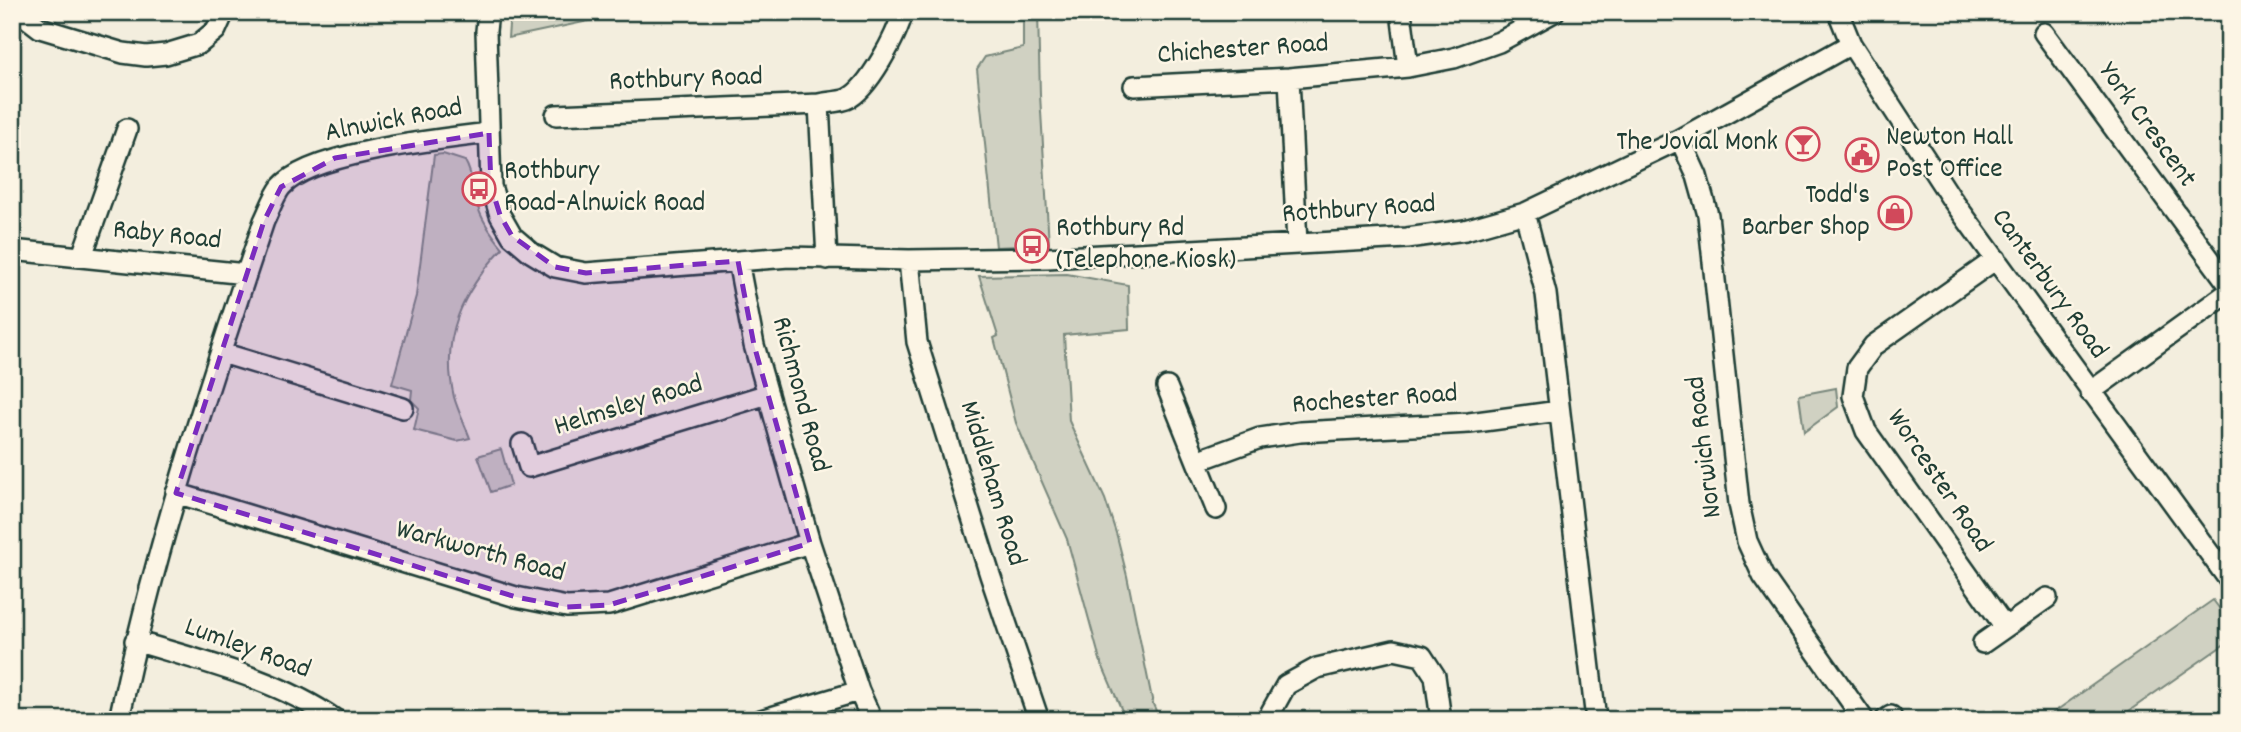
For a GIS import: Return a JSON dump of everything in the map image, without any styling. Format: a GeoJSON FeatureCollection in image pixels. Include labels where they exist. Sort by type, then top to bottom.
{"type":"FeatureCollection","features":[{"type":"Feature","properties":{"kind":"street"},"geometry":{"type":"LineString","coordinates":[[19,12],[40,28],[123,53],[145,56],[166,54],[199,44],[216,30],[224,12]]}},
{"type":"Feature","properties":{"kind":"street","name":"Rothbury Road"},"geometry":{"type":"LineString","coordinates":[[488,12],[486,31],[491,186],[500,215],[512,236],[532,253],[555,267],[586,273],[789,257],[909,260],[1047,258],[1407,238],[1465,230],[1525,213],[1680,139],[1851,44]]}},
{"type":"Feature","properties":{"kind":"street","name":"Rothbury Road"},"geometry":{"type":"LineString","coordinates":[[556,115],[819,104],[847,99],[866,83],[903,12]]}},
{"type":"Feature","properties":{"kind":"street"},"geometry":{"type":"LineString","coordinates":[[1401,12],[1408,67]]}},
{"type":"Feature","properties":{"kind":"street","name":"Chichester Road"},"geometry":{"type":"LineString","coordinates":[[1133,86],[1289,78],[1408,67],[1454,58],[1499,42],[1554,12]]}},
{"type":"Feature","properties":{"kind":"street","name":"Canterbury Road"},"geometry":{"type":"LineString","coordinates":[[1838,12],[1851,44],[1951,198],[2229,580]]}},
{"type":"Feature","properties":{"kind":"street","name":"York Crescent"},"geometry":{"type":"LineString","coordinates":[[2044,33],[2229,285]]}},
{"type":"Feature","properties":{"kind":"street"},"geometry":{"type":"LineString","coordinates":[[1289,78],[1297,244]]}},
{"type":"Feature","properties":{"kind":"street"},"geometry":{"type":"LineString","coordinates":[[819,104],[827,258]]}},
{"type":"Feature","properties":{"kind":"street","name":"Raby Road"},"geometry":{"type":"LineString","coordinates":[[82,256],[127,129]]}},
{"type":"Feature","properties":{"kind":"street","name":"Alnwick Road"},"geometry":{"type":"LineString","coordinates":[[119,720],[135,641],[176,493],[264,221],[281,187],[302,171],[335,158],[489,133]]}},
{"type":"Feature","properties":{"kind":"street","name":"Norwich Road"},"geometry":{"type":"LineString","coordinates":[[1680,139],[1697,176],[1708,215],[1739,504],[1747,541],[1763,576],[1864,720]]}},
{"type":"Feature","properties":{"kind":"street"},"geometry":{"type":"LineString","coordinates":[[1525,213],[1546,294],[1596,720]]}},
{"type":"Feature","properties":{"kind":"street","name":"Raby Road"},"geometry":{"type":"LineString","coordinates":[[12,250],[246,274]]}},
{"type":"Feature","properties":{"kind":"street","name":"Worcester Road"},"geometry":{"type":"LineString","coordinates":[[1996,259],[1874,345],[1857,368],[1853,396],[1866,431],[2005,627]]}},
{"type":"Feature","properties":{"kind":"street","name":"Middleham Road"},"geometry":{"type":"LineString","coordinates":[[909,260],[917,342],[1039,720]]}},
{"type":"Feature","properties":{"kind":"street","name":"Richmond Road"},"geometry":{"type":"LineString","coordinates":[[738,261],[754,345],[810,543]]}},
{"type":"Feature","properties":{"kind":"street"},"geometry":{"type":"LineString","coordinates":[[2090,392],[2229,292]]}},
{"type":"Feature","properties":{"kind":"street"},"geometry":{"type":"LineString","coordinates":[[222,353],[403,408]]}},
{"type":"Feature","properties":{"kind":"street"},"geometry":{"type":"LineString","coordinates":[[1167,387],[1216,509]]}},
{"type":"Feature","properties":{"kind":"street","name":"Helmsley Road"},"geometry":{"type":"LineString","coordinates":[[522,444],[529,467],[768,394]]}},
{"type":"Feature","properties":{"kind":"street","name":"Rochester Road"},"geometry":{"type":"LineString","coordinates":[[1197,461],[1260,438],[1300,432],[1469,423],[1559,411]]}},
{"type":"Feature","properties":{"kind":"street","name":"Warkworth Road"},"geometry":{"type":"LineString","coordinates":[[176,493],[516,597],[567,607],[609,605],[810,543]]}},
{"type":"Feature","properties":{"kind":"street"},"geometry":{"type":"LineString","coordinates":[[810,543],[859,691],[872,720]]}},
{"type":"Feature","properties":{"kind":"street"},"geometry":{"type":"LineString","coordinates":[[1983,643],[2047,598]]}},
{"type":"Feature","properties":{"kind":"street","name":"Lumley Road"},"geometry":{"type":"LineString","coordinates":[[135,641],[245,675],[310,702],[337,720]]}},
{"type":"Feature","properties":{"kind":"street"},"geometry":{"type":"LineString","coordinates":[[1270,720],[1271,712],[1286,685],[1317,667],[1394,650],[1422,656],[1429,666],[1435,676],[1440,720]]}},
{"type":"Feature","properties":{"kind":"street"},"geometry":{"type":"LineString","coordinates":[[761,720],[859,691]]}},
{"type":"Feature","properties":{"kind":"highlighted area"},"geometry":{"type":"Polygon","coordinates":[[[489,133],[491,186],[500,215],[512,236],[555,267],[586,273],[738,261],[754,345],[810,543],[609,605],[567,607],[516,597],[176,493],[264,221],[281,187],[335,158],[489,133]]]}},
{"type":"Feature","properties":{"kind":"shaded area"},"geometry":{"type":"Polygon","coordinates":[[[510,12],[631,12],[508,38],[510,12]]]}},
{"type":"Feature","properties":{"kind":"shaded area"},"geometry":{"type":"Polygon","coordinates":[[[1023,12],[1038,12],[1049,245],[996,247],[977,69],[985,57],[1023,48],[1023,12]]]}},
{"type":"Feature","properties":{"kind":"shaded area"},"geometry":{"type":"Polygon","coordinates":[[[443,154],[465,161],[481,216],[503,248],[476,281],[458,316],[453,335],[450,375],[454,397],[470,438],[457,441],[414,430],[419,408],[411,400],[412,390],[392,384],[416,296],[434,155],[443,154]]]}},
{"type":"Feature","properties":{"kind":"shaded area"},"geometry":{"type":"Polygon","coordinates":[[[1067,274],[1128,285],[1129,329],[1064,335],[1069,421],[1105,499],[1117,536],[1153,704],[1160,720],[1126,720],[1100,660],[1067,539],[1016,423],[994,338],[998,336],[979,276],[1067,274]]]}},
{"type":"Feature","properties":{"kind":"shaded area"},"geometry":{"type":"Polygon","coordinates":[[[1836,388],[1838,407],[1804,432],[1799,395],[1836,388]]]}},
{"type":"Feature","properties":{"kind":"shaded area"},"geometry":{"type":"Polygon","coordinates":[[[501,449],[511,485],[491,492],[478,456],[501,449]]]}},
{"type":"Feature","properties":{"kind":"shaded area"},"geometry":{"type":"Polygon","coordinates":[[[2213,600],[2229,621],[2229,641],[2116,720],[2043,720],[2213,600]]]}},
{"type":"Feature","properties":{"kind":"place","name":"The Jovial Monk"},"geometry":{"type":"Point","coordinates":[1803,144]}},
{"type":"Feature","properties":{"kind":"place","name":"Newton Hall Post Office"},"geometry":{"type":"Point","coordinates":[1862,155]}},
{"type":"Feature","properties":{"kind":"place","name":"Rothbury Road-Alnwick Road"},"geometry":{"type":"Point","coordinates":[479,189]}},
{"type":"Feature","properties":{"kind":"place","name":"Todd's Barber Shop"},"geometry":{"type":"Point","coordinates":[1895,213]}},
{"type":"Feature","properties":{"kind":"place","name":"Rothbury Rd (Telephone Kiosk)"},"geometry":{"type":"Point","coordinates":[1032,246]}}]}
